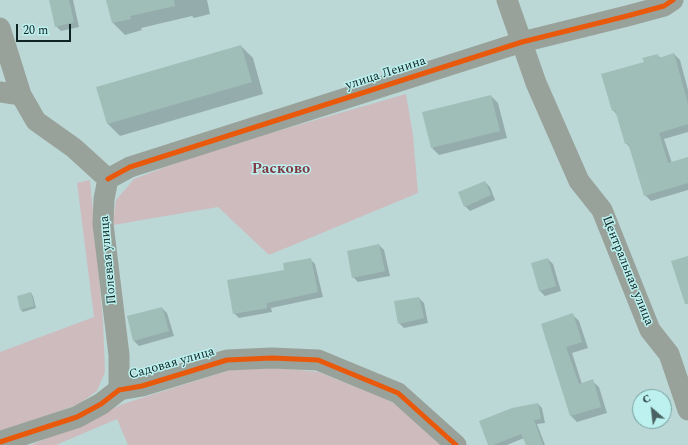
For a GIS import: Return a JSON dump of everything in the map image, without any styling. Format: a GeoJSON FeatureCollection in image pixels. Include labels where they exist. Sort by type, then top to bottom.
{"type":"FeatureCollection","features":[{"type":"Feature","properties":{"kind":"street","name":"Центральная улица"},"geometry":{"type":"LineString","coordinates":[[507,0],[536,83],[579,182],[602,210],[650,330],[669,354],[688,410]]}},
{"type":"Feature","properties":{"kind":"street","name":"улица Ленина"},"geometry":{"type":"LineString","coordinates":[[108,179],[130,167],[522,42],[664,6],[673,0]]}},
{"type":"Feature","properties":{"kind":"street"},"geometry":{"type":"LineString","coordinates":[[0,28],[22,95],[36,121],[74,148],[108,179]]}},
{"type":"Feature","properties":{"kind":"street"},"geometry":{"type":"LineString","coordinates":[[0,92],[22,95]]}},
{"type":"Feature","properties":{"kind":"street","name":"Полевая улица"},"geometry":{"type":"LineString","coordinates":[[108,179],[104,199],[103,224],[119,355],[119,390]]}},
{"type":"Feature","properties":{"kind":"street","name":"Садовая улица"},"geometry":{"type":"LineString","coordinates":[[0,442],[77,417],[101,404],[119,390],[142,386],[227,360],[272,358],[318,360],[398,393],[456,445]]}},
{"type":"Feature","properties":{"kind":"shaded area"},"geometry":{"type":"Polygon","coordinates":[[[406,94],[413,135],[418,193],[269,255],[218,207],[113,225],[116,200],[134,179],[208,151],[406,94]]]}},
{"type":"Feature","properties":{"kind":"shaded area"},"geometry":{"type":"Polygon","coordinates":[[[90,180],[103,321],[105,372],[97,391],[79,404],[0,433],[0,352],[94,317],[77,183],[90,180]]]}},
{"type":"Feature","properties":{"kind":"shaded area"},"geometry":{"type":"Polygon","coordinates":[[[268,367],[318,372],[384,398],[410,413],[443,445],[128,445],[117,419],[56,445],[31,445],[123,404],[230,370],[268,367]]]}},
{"type":"Feature","properties":{"kind":"building"},"geometry":{"type":"Polygon","coordinates":[[[49,0],[69,0],[74,22],[55,27],[49,0]]]}},
{"type":"Feature","properties":{"kind":"building"},"geometry":{"type":"Polygon","coordinates":[[[106,0],[174,0],[175,6],[130,16],[131,19],[112,23],[106,0]]]}},
{"type":"Feature","properties":{"kind":"building"},"geometry":{"type":"Polygon","coordinates":[[[241,45],[252,82],[107,124],[96,87],[241,45]]]}},
{"type":"Feature","properties":{"kind":"building"},"geometry":{"type":"Polygon","coordinates":[[[674,53],[688,104],[688,124],[659,133],[668,163],[688,157],[688,183],[644,196],[628,143],[625,144],[615,110],[612,111],[601,74],[644,62],[642,58],[658,54],[659,58],[674,53]]]}},
{"type":"Feature","properties":{"kind":"building"},"geometry":{"type":"Polygon","coordinates":[[[491,95],[500,131],[431,148],[422,112],[491,95]]]}},
{"type":"Feature","properties":{"kind":"building"},"geometry":{"type":"Polygon","coordinates":[[[485,181],[491,195],[464,207],[458,192],[485,181]]]}},
{"type":"Feature","properties":{"kind":"building"},"geometry":{"type":"Polygon","coordinates":[[[379,244],[385,271],[352,278],[347,251],[379,244]]]}},
{"type":"Feature","properties":{"kind":"building"},"geometry":{"type":"Polygon","coordinates":[[[688,256],[688,304],[685,304],[671,261],[688,256]]]}},
{"type":"Feature","properties":{"kind":"building"},"geometry":{"type":"Polygon","coordinates":[[[311,258],[318,292],[267,303],[267,308],[233,314],[227,280],[284,270],[283,263],[311,258]]]}},
{"type":"Feature","properties":{"kind":"building"},"geometry":{"type":"Polygon","coordinates":[[[548,258],[556,286],[539,291],[531,263],[548,258]]]}},
{"type":"Feature","properties":{"kind":"building"},"geometry":{"type":"Polygon","coordinates":[[[31,292],[34,306],[20,310],[17,296],[31,292]]]}},
{"type":"Feature","properties":{"kind":"building"},"geometry":{"type":"Polygon","coordinates":[[[419,297],[424,318],[398,324],[394,301],[419,297]]]}},
{"type":"Feature","properties":{"kind":"building"},"geometry":{"type":"Polygon","coordinates":[[[162,307],[169,331],[133,341],[127,316],[162,307]]]}},
{"type":"Feature","properties":{"kind":"building"},"geometry":{"type":"Polygon","coordinates":[[[573,313],[582,342],[566,347],[579,384],[593,379],[601,407],[570,416],[541,324],[573,313]]]}},
{"type":"Feature","properties":{"kind":"building"},"geometry":{"type":"Polygon","coordinates":[[[538,403],[541,419],[534,420],[543,445],[526,445],[521,434],[493,445],[488,445],[479,421],[512,408],[538,403]]]}},
{"type":"Feature","properties":{"kind":"cycle path"},"geometry":{"type":"LineString","coordinates":[[108,179],[130,167],[522,42],[664,6],[673,0]]}},
{"type":"Feature","properties":{"kind":"cycle path"},"geometry":{"type":"LineString","coordinates":[[0,442],[77,417],[101,404],[119,390],[142,386],[227,360],[272,358],[318,360],[398,393],[456,445]]}},
{"type":"Feature","properties":{"kind":"district","name":"Расково"},"geometry":{"type":"Point","coordinates":[281,170]}}]}
